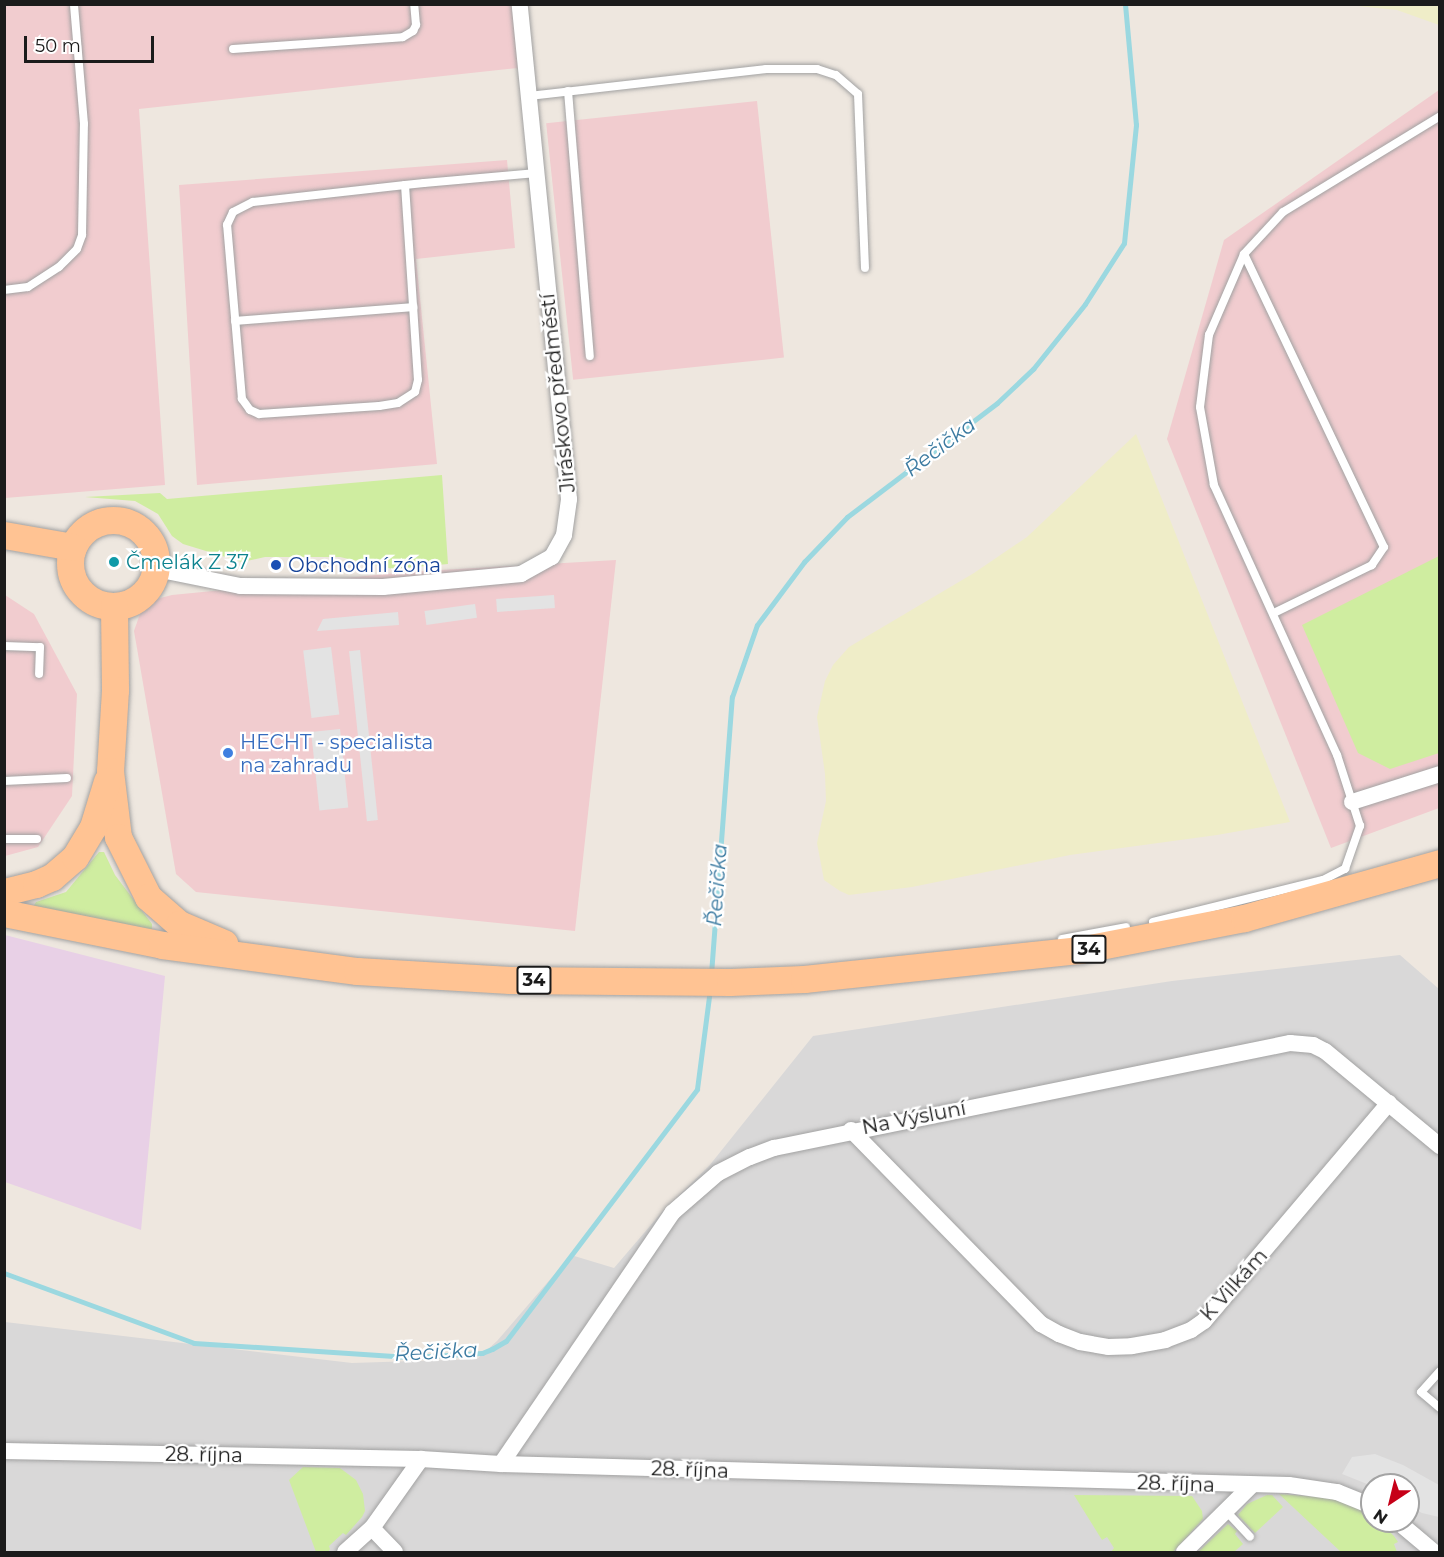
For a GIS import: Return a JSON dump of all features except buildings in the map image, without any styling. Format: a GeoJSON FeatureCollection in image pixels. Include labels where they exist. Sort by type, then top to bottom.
{"type":"FeatureCollection","features":[{"type":"Feature","properties":{"kind":"main road"},"geometry":{"type":"LineString","coordinates":[[104,521],[124,522],[142,531],[151,542],[156,555],[156,569],[145,593],[134,601],[114,606],[96,602],[76,585],[71,573],[73,547],[80,535],[91,526],[104,521]]}},
{"type":"Feature","properties":{"kind":"main road"},"geometry":{"type":"LineString","coordinates":[[4,535],[73,547]]}},
{"type":"Feature","properties":{"kind":"main road"},"geometry":{"type":"LineString","coordinates":[[114,606],[115,690],[110,771],[118,837],[133,871],[148,897],[179,924],[200,935],[288,963]]}},
{"type":"Feature","properties":{"kind":"main road"},"geometry":{"type":"LineString","coordinates":[[4,892],[44,881],[75,857],[93,827],[110,771]]}},
{"type":"Feature","properties":{"kind":"main road","name":"34"},"geometry":{"type":"LineString","coordinates":[[4,913],[162,945],[357,971],[510,980],[730,982],[804,979],[1080,950],[1245,918],[1440,863]]}},
{"type":"Feature","properties":{"kind":"street","name":"Jiráskovo předměstí"},"geometry":{"type":"LineString","coordinates":[[156,569],[240,586],[383,587],[521,574],[552,557],[564,535],[569,499],[520,4]]}},
{"type":"Feature","properties":{"kind":"street"},"geometry":{"type":"LineString","coordinates":[[1352,801],[1440,774]]}},
{"type":"Feature","properties":{"kind":"street","name":"Na Výsluní"},"geometry":{"type":"LineString","coordinates":[[501,1464],[672,1213],[750,1157],[774,1148],[851,1130],[997,1105],[1290,1043],[1313,1045],[1325,1051],[1440,1146]]}},
{"type":"Feature","properties":{"kind":"street","name":"K Vilkám"},"geometry":{"type":"LineString","coordinates":[[851,1130],[1041,1324],[1080,1342],[1108,1347],[1132,1346],[1165,1340],[1191,1330],[1204,1321],[1389,1103]]}},
{"type":"Feature","properties":{"kind":"street","name":"28. října"},"geometry":{"type":"LineString","coordinates":[[4,1451],[421,1459],[501,1464],[1251,1486],[1289,1485],[1360,1497]]}},
{"type":"Feature","properties":{"kind":"street"},"geometry":{"type":"LineString","coordinates":[[345,1552],[372,1528],[421,1459]]}},
{"type":"Feature","properties":{"kind":"street"},"geometry":{"type":"LineString","coordinates":[[1184,1552],[1251,1486]]}},
{"type":"Feature","properties":{"kind":"street"},"geometry":{"type":"LineString","coordinates":[[372,1528],[395,1552]]}},
{"type":"Feature","properties":{"kind":"street"},"geometry":{"type":"LineString","coordinates":[[1411,1533],[1434,1552]]}},
{"type":"Feature","properties":{"kind":"lane"},"geometry":{"type":"LineString","coordinates":[[4,290],[28,287],[59,267],[77,249],[82,235],[84,124],[74,4]]}},
{"type":"Feature","properties":{"kind":"lane"},"geometry":{"type":"LineString","coordinates":[[233,49],[403,37],[413,31],[416,25],[414,4]]}},
{"type":"Feature","properties":{"kind":"lane"},"geometry":{"type":"LineString","coordinates":[[529,96],[766,69],[817,69],[836,75],[858,94],[865,268]]}},
{"type":"Feature","properties":{"kind":"lane"},"geometry":{"type":"LineString","coordinates":[[568,91],[590,356]]}},
{"type":"Feature","properties":{"kind":"lane"},"geometry":{"type":"LineString","coordinates":[[1148,923],[1313,883],[1345,869],[1360,826],[1337,755],[1214,485],[1200,407],[1209,335],[1244,254],[1283,212],[1440,116]]}},
{"type":"Feature","properties":{"kind":"lane"},"geometry":{"type":"LineString","coordinates":[[405,185],[418,380],[415,392],[398,403],[379,406],[259,414],[250,410],[242,399],[235,321],[227,225],[233,212],[253,201],[405,185],[537,173]]}},
{"type":"Feature","properties":{"kind":"lane"},"geometry":{"type":"LineString","coordinates":[[1244,254],[1384,547],[1372,565],[1274,613]]}},
{"type":"Feature","properties":{"kind":"lane"},"geometry":{"type":"LineString","coordinates":[[235,321],[413,307]]}},
{"type":"Feature","properties":{"kind":"lane"},"geometry":{"type":"LineString","coordinates":[[4,646],[40,647],[39,674]]}},
{"type":"Feature","properties":{"kind":"lane"},"geometry":{"type":"LineString","coordinates":[[4,781],[67,778]]}},
{"type":"Feature","properties":{"kind":"lane"},"geometry":{"type":"LineString","coordinates":[[4,839],[37,839]]}},
{"type":"Feature","properties":{"kind":"lane"},"geometry":{"type":"LineString","coordinates":[[1051,941],[1137,925]]}},
{"type":"Feature","properties":{"kind":"lane"},"geometry":{"type":"LineString","coordinates":[[804,979],[859,967],[1019,946]]}},
{"type":"Feature","properties":{"kind":"lane"},"geometry":{"type":"LineString","coordinates":[[1440,1371],[1421,1392],[1440,1408]]}},
{"type":"Feature","properties":{"kind":"lane"},"geometry":{"type":"LineString","coordinates":[[1226,1511],[1250,1537]]}},
{"type":"Feature","properties":{"kind":"shaded area"},"geometry":{"type":"Polygon","coordinates":[[[5,5],[513,5],[518,68],[139,109],[165,485],[5,498],[5,5]]]}},
{"type":"Feature","properties":{"kind":"shaded area"},"geometry":{"type":"Polygon","coordinates":[[[1348,5],[1439,5],[1439,25],[1397,10],[1348,5]]]}},
{"type":"Feature","properties":{"kind":"shaded area"},"geometry":{"type":"Polygon","coordinates":[[[1439,90],[1439,808],[1331,848],[1167,439],[1224,240],[1439,90]]]}},
{"type":"Feature","properties":{"kind":"shaded area"},"geometry":{"type":"Polygon","coordinates":[[[757,101],[784,358],[573,380],[546,123],[757,101]]]}},
{"type":"Feature","properties":{"kind":"shaded area"},"geometry":{"type":"Polygon","coordinates":[[[507,160],[515,248],[416,259],[437,464],[197,485],[179,185],[507,160]]]}},
{"type":"Feature","properties":{"kind":"shaded area"},"geometry":{"type":"Polygon","coordinates":[[[1136,434],[1290,822],[1217,835],[1070,855],[912,887],[849,895],[840,891],[824,880],[817,843],[826,801],[825,774],[817,717],[825,681],[833,665],[849,647],[974,573],[1027,537],[1136,434]]]}},
{"type":"Feature","properties":{"kind":"shaded area"},"geometry":{"type":"Polygon","coordinates":[[[616,560],[575,931],[196,892],[176,874],[134,631],[142,608],[149,601],[172,595],[407,572],[616,560]]]}},
{"type":"Feature","properties":{"kind":"shaded area"},"geometry":{"type":"Polygon","coordinates":[[[5,595],[34,614],[77,694],[72,796],[38,847],[5,856],[5,595]]]}},
{"type":"Feature","properties":{"kind":"shaded area"},"geometry":{"type":"Polygon","coordinates":[[[554,595],[555,608],[497,612],[496,599],[554,595]]]}},
{"type":"Feature","properties":{"kind":"shaded area"},"geometry":{"type":"Polygon","coordinates":[[[475,604],[477,618],[426,625],[424,611],[475,604]]]}},
{"type":"Feature","properties":{"kind":"shaded area"},"geometry":{"type":"Polygon","coordinates":[[[398,612],[399,625],[317,631],[323,619],[398,612]]]}},
{"type":"Feature","properties":{"kind":"shaded area"},"geometry":{"type":"Polygon","coordinates":[[[331,647],[339,714],[311,718],[303,650],[331,647]]]}},
{"type":"Feature","properties":{"kind":"shaded area"},"geometry":{"type":"Polygon","coordinates":[[[360,650],[378,820],[367,821],[349,651],[360,650]]]}},
{"type":"Feature","properties":{"kind":"shaded area"},"geometry":{"type":"Polygon","coordinates":[[[340,729],[348,808],[319,811],[311,732],[340,729]]]}},
{"type":"Feature","properties":{"kind":"shaded area"},"geometry":{"type":"Polygon","coordinates":[[[5,935],[165,976],[141,1230],[5,1182],[5,935]]]}},
{"type":"Feature","properties":{"kind":"shaded area"},"geometry":{"type":"Polygon","coordinates":[[[1400,955],[1439,989],[1439,1552],[5,1552],[5,1322],[352,1363],[477,1359],[497,1341],[571,1255],[614,1268],[662,1212],[709,1166],[813,1036],[1172,981],[1400,955]]]}},
{"type":"Feature","properties":{"kind":"shaded area"},"geometry":{"type":"Polygon","coordinates":[[[1375,1454],[1417,1473],[1360,1473],[1360,1481],[1342,1474],[1352,1457],[1375,1454]]]}},
{"type":"Feature","properties":{"kind":"shaded area"},"geometry":{"type":"Polygon","coordinates":[[[1420,1474],[1439,1485],[1439,1517],[1420,1512],[1420,1474]]]}},
{"type":"Feature","properties":{"kind":"green space"},"geometry":{"type":"Polygon","coordinates":[[[442,475],[448,564],[393,569],[340,557],[265,557],[242,562],[183,544],[172,536],[158,514],[135,501],[85,497],[160,493],[167,499],[442,475]]]}},
{"type":"Feature","properties":{"kind":"green space"},"geometry":{"type":"Polygon","coordinates":[[[1439,556],[1439,753],[1390,769],[1358,753],[1302,625],[1439,556]]]}},
{"type":"Feature","properties":{"kind":"green space"},"geometry":{"type":"Polygon","coordinates":[[[99,852],[104,852],[115,875],[152,924],[152,932],[33,907],[36,902],[66,892],[99,852]]]}},
{"type":"Feature","properties":{"kind":"green space"},"geometry":{"type":"Polygon","coordinates":[[[303,1467],[340,1468],[356,1480],[363,1494],[365,1511],[362,1517],[346,1535],[343,1533],[329,1546],[328,1552],[316,1552],[289,1480],[303,1467]]]}},
{"type":"Feature","properties":{"kind":"green space"},"geometry":{"type":"Polygon","coordinates":[[[1279,1494],[1333,1498],[1360,1509],[1360,1533],[1391,1533],[1398,1542],[1394,1544],[1397,1552],[1341,1552],[1279,1494]]]}},
{"type":"Feature","properties":{"kind":"green space"},"geometry":{"type":"Polygon","coordinates":[[[1074,1495],[1192,1496],[1202,1511],[1203,1519],[1173,1552],[1111,1552],[1114,1548],[1107,1537],[1102,1540],[1074,1495]]]}},
{"type":"Feature","properties":{"kind":"green space"},"geometry":{"type":"Polygon","coordinates":[[[1272,1495],[1283,1507],[1255,1533],[1238,1515],[1247,1504],[1272,1495]]]}},
{"type":"Feature","properties":{"kind":"green space"},"geometry":{"type":"Polygon","coordinates":[[[1228,1524],[1237,1531],[1235,1534],[1243,1544],[1234,1552],[1198,1552],[1228,1524]]]}},
{"type":"Feature","properties":{"kind":"waterway","name":"Řečička"},"geometry":{"type":"LineString","coordinates":[[711,974],[732,697],[757,625],[804,562],[847,517],[997,403],[1033,369],[1085,304],[1124,243],[1136,125],[1125,4]]}},
{"type":"Feature","properties":{"kind":"waterway","name":"Řečička"},"geometry":{"type":"LineString","coordinates":[[4,1273],[194,1343],[413,1357],[482,1353],[492,1349],[506,1341],[697,1089],[710,989]]}},
{"type":"Feature","properties":{"kind":"place","name":"Čmelák Z 37"},"geometry":{"type":"Point","coordinates":[114,562]}},
{"type":"Feature","properties":{"kind":"place","name":"Obchodní zóna"},"geometry":{"type":"Point","coordinates":[276,565]}},
{"type":"Feature","properties":{"kind":"place","name":"HECHT - specialista na zahradu"},"geometry":{"type":"Point","coordinates":[228,753]}}]}
